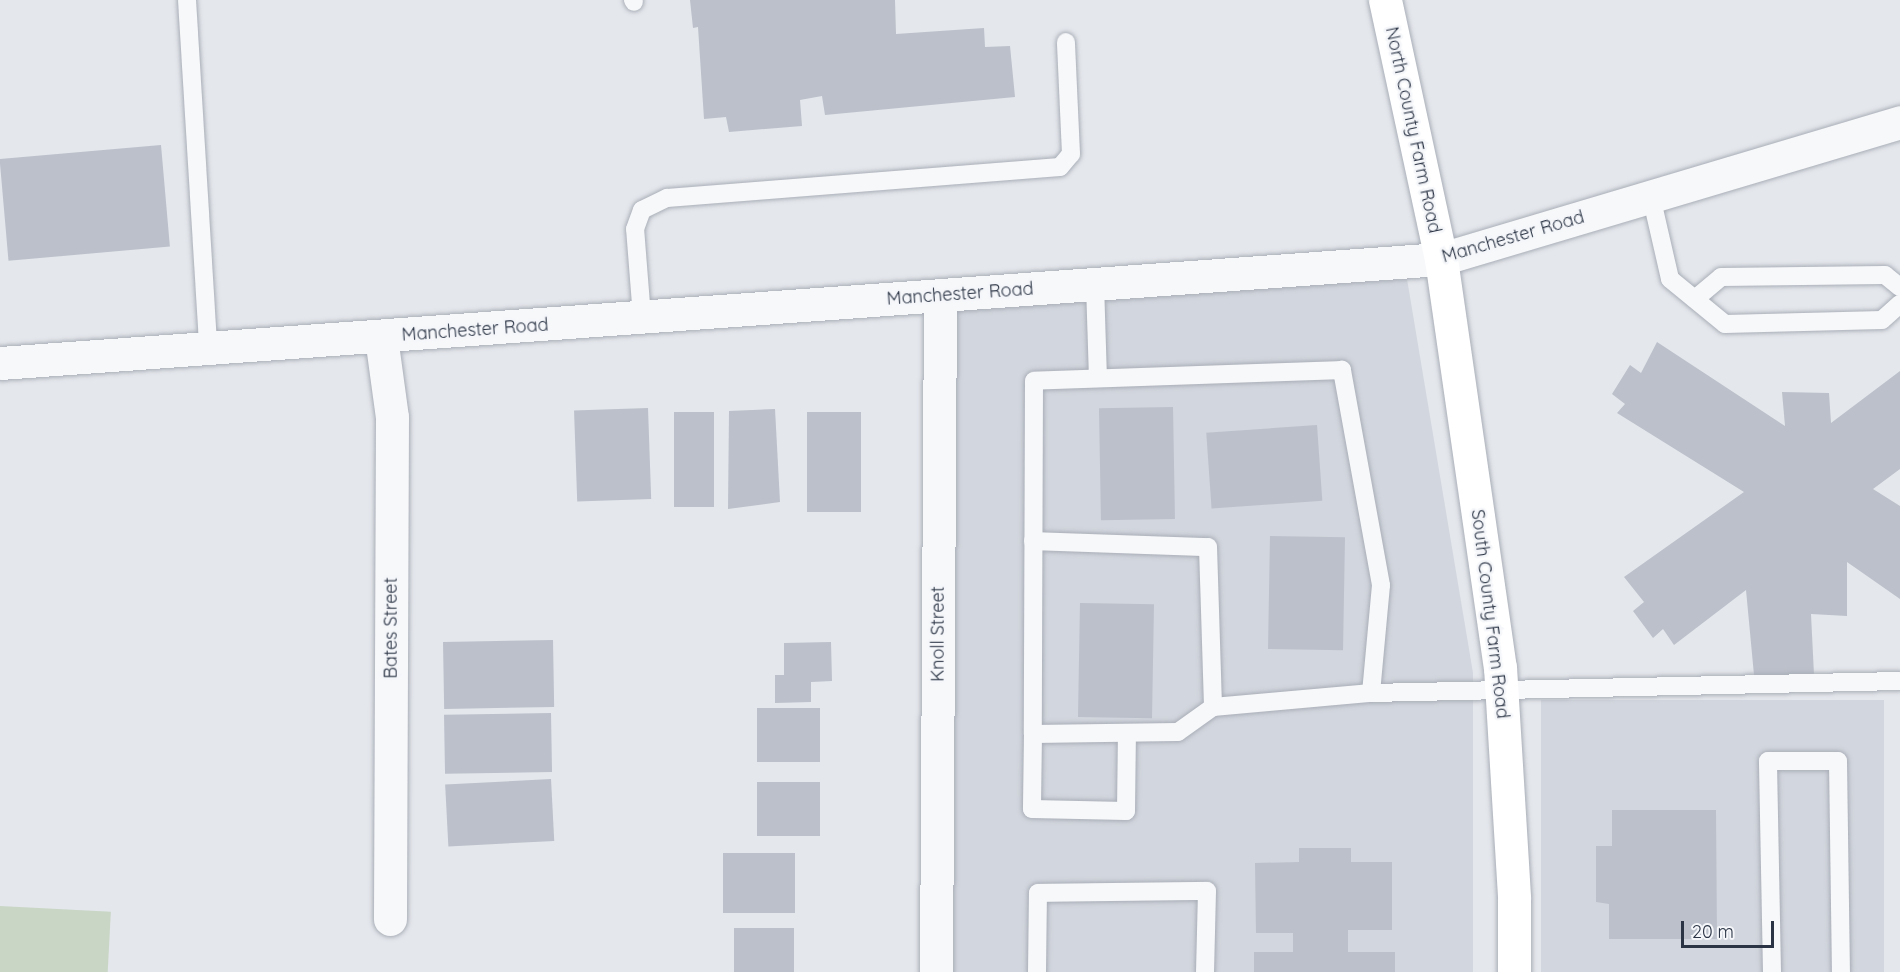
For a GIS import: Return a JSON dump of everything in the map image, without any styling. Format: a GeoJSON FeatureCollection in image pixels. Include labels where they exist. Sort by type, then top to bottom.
{"type":"FeatureCollection","features":[{"type":"Feature","properties":{"kind":"main road","name":"North County Farm Road"},"geometry":{"type":"LineString","coordinates":[[1385,0],[1441,259]]}},
{"type":"Feature","properties":{"kind":"main road","name":"South County Farm Road"},"geometry":{"type":"LineString","coordinates":[[1441,259],[1502,688],[1514,899],[1514,972]]}},
{"type":"Feature","properties":{"kind":"street","name":"Manchester Road"},"geometry":{"type":"LineString","coordinates":[[0,363],[1441,259],[1900,122]]}},
{"type":"Feature","properties":{"kind":"street","name":"Knoll Street"},"geometry":{"type":"LineString","coordinates":[[936,972],[940,296]]}},
{"type":"Feature","properties":{"kind":"street","name":"Bates Street"},"geometry":{"type":"LineString","coordinates":[[381,337],[392,417],[390,920]]}},
{"type":"Feature","properties":{"kind":"lane"},"geometry":{"type":"LineString","coordinates":[[187,0],[208,348]]}},
{"type":"Feature","properties":{"kind":"lane"},"geometry":{"type":"LineString","coordinates":[[642,318],[635,229],[642,210],[667,198],[1060,167],[1071,154],[1066,42]]}},
{"type":"Feature","properties":{"kind":"lane"},"geometry":{"type":"LineString","coordinates":[[1652,196],[1670,279],[1725,324],[1882,320],[1900,304]]}},
{"type":"Feature","properties":{"kind":"lane"},"geometry":{"type":"LineString","coordinates":[[1695,299],[1721,277],[1885,275],[1900,287]]}},
{"type":"Feature","properties":{"kind":"lane"},"geometry":{"type":"LineString","coordinates":[[1095,284],[1098,378]]}},
{"type":"Feature","properties":{"kind":"lane"},"geometry":{"type":"LineString","coordinates":[[1127,733],[1126,811],[1032,809],[1034,381],[1342,370],[1381,585],[1371,693]]}},
{"type":"Feature","properties":{"kind":"lane"},"geometry":{"type":"LineString","coordinates":[[1033,541],[1208,546],[1213,707]]}},
{"type":"Feature","properties":{"kind":"lane"},"geometry":{"type":"LineString","coordinates":[[1033,734],[1178,732],[1213,707],[1371,693],[1502,688],[1900,681]]}},
{"type":"Feature","properties":{"kind":"lane"},"geometry":{"type":"LineString","coordinates":[[1772,972],[1768,761],[1838,761],[1841,972]]}},
{"type":"Feature","properties":{"kind":"lane"},"geometry":{"type":"LineString","coordinates":[[1037,972],[1038,893],[1207,891],[1205,972]]}},
{"type":"Feature","properties":{"kind":"shaded area"},"geometry":{"type":"Polygon","coordinates":[[[1407,279],[1473,673],[1473,972],[949,972],[952,308],[1407,279]]]}},
{"type":"Feature","properties":{"kind":"shaded area"},"geometry":{"type":"Polygon","coordinates":[[[1541,700],[1884,700],[1884,972],[1541,972],[1541,700]]]}},
{"type":"Feature","properties":{"kind":"green space"},"geometry":{"type":"Polygon","coordinates":[[[0,906],[111,912],[108,972],[0,972],[0,906]]]}},
{"type":"Feature","properties":{"kind":"building"},"geometry":{"type":"Polygon","coordinates":[[[690,0],[895,0],[896,34],[984,28],[985,47],[1010,46],[1015,97],[825,115],[822,96],[800,100],[802,126],[729,132],[726,117],[704,119],[698,27],[693,28],[690,0]]]}},
{"type":"Feature","properties":{"kind":"building"},"geometry":{"type":"Polygon","coordinates":[[[161,145],[170,247],[9,261],[0,159],[161,145]]]}},
{"type":"Feature","properties":{"kind":"building"},"geometry":{"type":"Polygon","coordinates":[[[1657,342],[1785,426],[1782,392],[1829,393],[1831,423],[1900,371],[1900,469],[1873,489],[1900,506],[1900,599],[1847,562],[1847,616],[1811,614],[1814,675],[1754,675],[1746,590],[1674,645],[1663,629],[1653,638],[1633,611],[1644,602],[1624,577],[1744,492],[1617,413],[1625,404],[1612,394],[1630,365],[1641,373],[1657,342]]]}},
{"type":"Feature","properties":{"kind":"building"},"geometry":{"type":"Polygon","coordinates":[[[1173,407],[1175,519],[1101,520],[1099,408],[1173,407]]]}},
{"type":"Feature","properties":{"kind":"building"},"geometry":{"type":"Polygon","coordinates":[[[648,408],[651,499],[577,502],[574,411],[648,408]]]}},
{"type":"Feature","properties":{"kind":"building"},"geometry":{"type":"Polygon","coordinates":[[[775,409],[780,502],[728,509],[729,411],[775,409]]]}},
{"type":"Feature","properties":{"kind":"building"},"geometry":{"type":"Polygon","coordinates":[[[674,412],[714,412],[714,507],[674,507],[674,412]]]}},
{"type":"Feature","properties":{"kind":"building"},"geometry":{"type":"Polygon","coordinates":[[[807,412],[861,412],[861,512],[807,512],[807,412]]]}},
{"type":"Feature","properties":{"kind":"building"},"geometry":{"type":"Polygon","coordinates":[[[1317,425],[1322,501],[1212,509],[1206,433],[1317,425]]]}},
{"type":"Feature","properties":{"kind":"building"},"geometry":{"type":"Polygon","coordinates":[[[1270,536],[1345,537],[1343,650],[1268,649],[1270,536]]]}},
{"type":"Feature","properties":{"kind":"building"},"geometry":{"type":"Polygon","coordinates":[[[1080,603],[1154,604],[1152,718],[1078,717],[1080,603]]]}},
{"type":"Feature","properties":{"kind":"building"},"geometry":{"type":"Polygon","coordinates":[[[553,640],[554,707],[444,709],[443,642],[553,640]]]}},
{"type":"Feature","properties":{"kind":"building"},"geometry":{"type":"Polygon","coordinates":[[[831,642],[832,681],[811,682],[811,702],[775,703],[775,675],[784,675],[784,643],[831,642]]]}},
{"type":"Feature","properties":{"kind":"building"},"geometry":{"type":"Polygon","coordinates":[[[757,708],[820,708],[820,762],[757,762],[757,708]]]}},
{"type":"Feature","properties":{"kind":"building"},"geometry":{"type":"Polygon","coordinates":[[[551,713],[552,772],[445,774],[444,715],[551,713]]]}},
{"type":"Feature","properties":{"kind":"building"},"geometry":{"type":"Polygon","coordinates":[[[551,779],[554,841],[448,846],[445,785],[551,779]]]}},
{"type":"Feature","properties":{"kind":"building"},"geometry":{"type":"Polygon","coordinates":[[[757,782],[820,782],[820,836],[757,836],[757,782]]]}},
{"type":"Feature","properties":{"kind":"building"},"geometry":{"type":"Polygon","coordinates":[[[1612,810],[1716,810],[1717,939],[1609,939],[1609,904],[1596,902],[1596,846],[1612,846],[1612,810]]]}},
{"type":"Feature","properties":{"kind":"building"},"geometry":{"type":"Polygon","coordinates":[[[1299,848],[1351,848],[1351,862],[1392,862],[1392,930],[1348,930],[1348,952],[1395,952],[1395,972],[1254,972],[1254,952],[1293,952],[1293,933],[1256,933],[1255,863],[1299,862],[1299,848]]]}},
{"type":"Feature","properties":{"kind":"building"},"geometry":{"type":"Polygon","coordinates":[[[723,853],[795,853],[795,913],[723,913],[723,853]]]}},
{"type":"Feature","properties":{"kind":"building"},"geometry":{"type":"Polygon","coordinates":[[[734,928],[794,928],[794,972],[734,972],[734,928]]]}}]}
